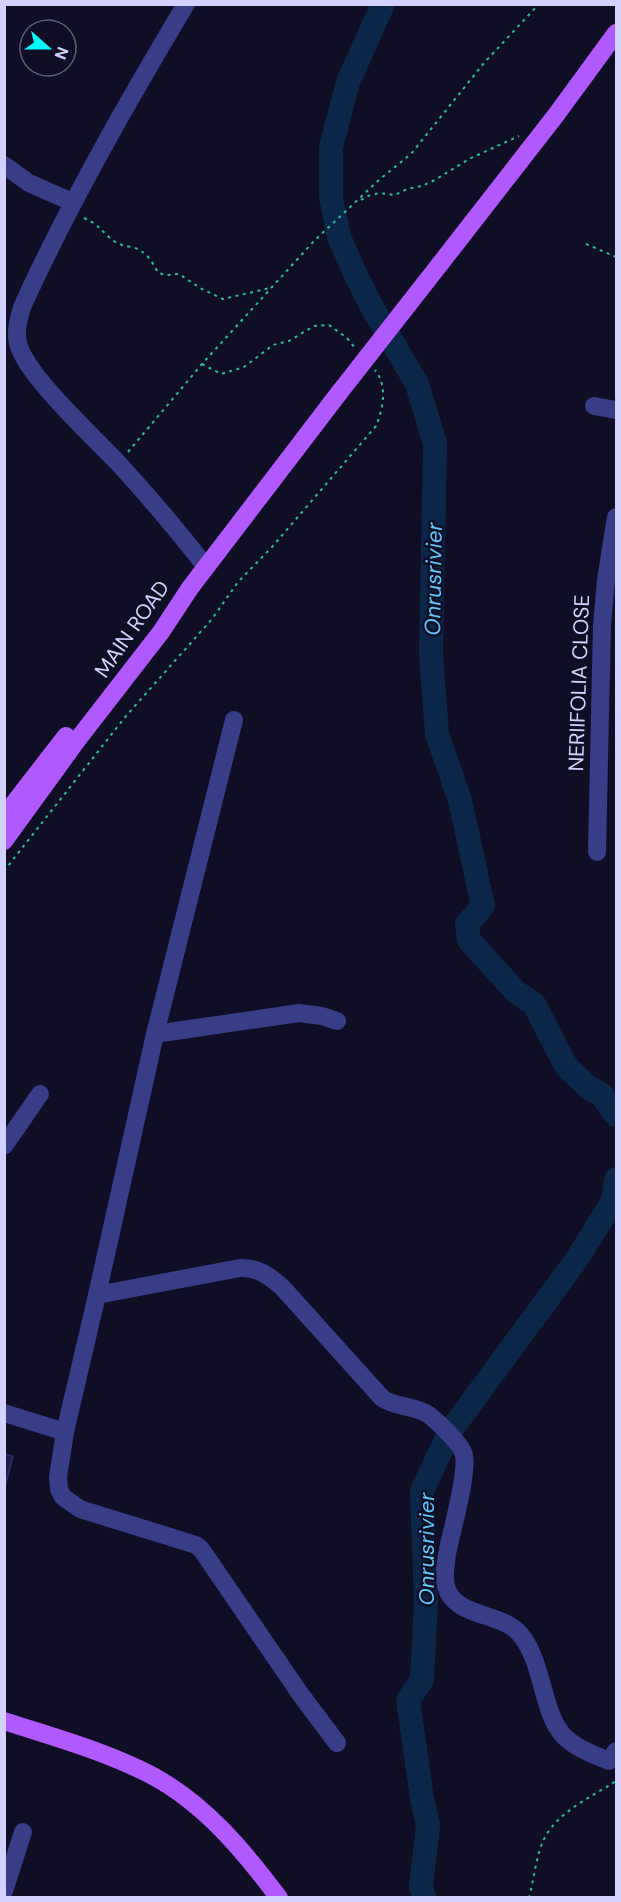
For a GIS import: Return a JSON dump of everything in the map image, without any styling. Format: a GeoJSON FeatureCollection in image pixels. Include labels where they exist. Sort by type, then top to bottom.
{"type":"FeatureCollection","features":[{"type":"Feature","properties":{"kind":"main road"},"geometry":{"type":"LineString","coordinates":[[190,588],[556,115],[616,33]]}},
{"type":"Feature","properties":{"kind":"main road","name":"MAIN ROAD"},"geometry":{"type":"LineString","coordinates":[[4,816],[139,640],[166,607],[190,588]]}},
{"type":"Feature","properties":{"kind":"main road","name":"MAIN ROAD"},"geometry":{"type":"LineString","coordinates":[[4,841],[78,739],[161,632],[190,588]]}},
{"type":"Feature","properties":{"kind":"main road"},"geometry":{"type":"LineString","coordinates":[[4,1721],[92,1750],[152,1776],[219,1826],[250,1859],[279,1898]]}},
{"type":"Feature","properties":{"kind":"street"},"geometry":{"type":"LineString","coordinates":[[186,4],[72,202],[22,307],[17,342],[24,358],[58,401],[166,516],[206,567]]}},
{"type":"Feature","properties":{"kind":"street"},"geometry":{"type":"LineString","coordinates":[[4,165],[29,183],[72,202]]}},
{"type":"Feature","properties":{"kind":"street"},"geometry":{"type":"LineString","coordinates":[[594,406],[616,410]]}},
{"type":"Feature","properties":{"kind":"street","name":"NERIIFOLIA CLOSE"},"geometry":{"type":"LineString","coordinates":[[597,852],[602,625],[606,580],[616,517]]}},
{"type":"Feature","properties":{"kind":"street"},"geometry":{"type":"LineString","coordinates":[[234,720],[155,1034],[65,1432],[58,1477],[59,1489],[63,1497],[80,1509],[201,1549],[301,1695],[337,1743]]}},
{"type":"Feature","properties":{"kind":"street"},"geometry":{"type":"LineString","coordinates":[[155,1034],[299,1013],[322,1016],[337,1021]]}},
{"type":"Feature","properties":{"kind":"street"},"geometry":{"type":"LineString","coordinates":[[4,1146],[40,1094]]}},
{"type":"Feature","properties":{"kind":"street"},"geometry":{"type":"LineString","coordinates":[[97,1295],[240,1268],[255,1268],[282,1287],[382,1398],[392,1404],[428,1414],[463,1451],[465,1468],[446,1569],[446,1585],[450,1595],[465,1608],[505,1624],[520,1634],[534,1659],[554,1721],[565,1738],[609,1761],[616,1751]]}},
{"type":"Feature","properties":{"kind":"street"},"geometry":{"type":"LineString","coordinates":[[4,1413],[65,1432]]}},
{"type":"Feature","properties":{"kind":"street"},"geometry":{"type":"LineString","coordinates":[[4,1891],[23,1833]]}},
{"type":"Feature","properties":{"kind":"path"},"geometry":{"type":"LineString","coordinates":[[356,203],[380,179],[411,154],[484,63],[539,4]]}},
{"type":"Feature","properties":{"kind":"path"},"geometry":{"type":"LineString","coordinates":[[118,464],[202,364],[339,216],[368,196],[395,195],[429,183],[468,159],[505,144],[525,132]]}},
{"type":"Feature","properties":{"kind":"path"},"geometry":{"type":"LineString","coordinates":[[72,202],[80,216],[100,226],[112,240],[140,250],[151,259],[158,273],[179,274],[223,299],[271,288]]}},
{"type":"Feature","properties":{"kind":"path"},"geometry":{"type":"LineString","coordinates":[[585,244],[616,257]]}},
{"type":"Feature","properties":{"kind":"path"},"geometry":{"type":"LineString","coordinates":[[529,1898],[543,1840],[554,1824],[569,1811],[616,1781]]}},
{"type":"Feature","properties":{"kind":"building"},"geometry":{"type":"Polygon","coordinates":[[[4,1454],[13,1456],[4,1490],[4,1454]]]}},
{"type":"Feature","properties":{"kind":"waterway","name":"Onrusrivier"},"geometry":{"type":"LineString","coordinates":[[383,4],[348,82],[331,147],[331,197],[339,237],[372,307],[417,384],[435,444],[431,655],[437,734],[460,800],[483,906],[467,924],[469,940],[516,992],[534,1004],[566,1066],[588,1087],[602,1095],[616,1115]]}},
{"type":"Feature","properties":{"kind":"waterway","name":"Onrusrivier"},"geometry":{"type":"LineString","coordinates":[[424,1898],[421,1885],[428,1826],[408,1700],[422,1680],[426,1601],[422,1491],[449,1433],[577,1259],[613,1201],[616,1179]]}}]}
